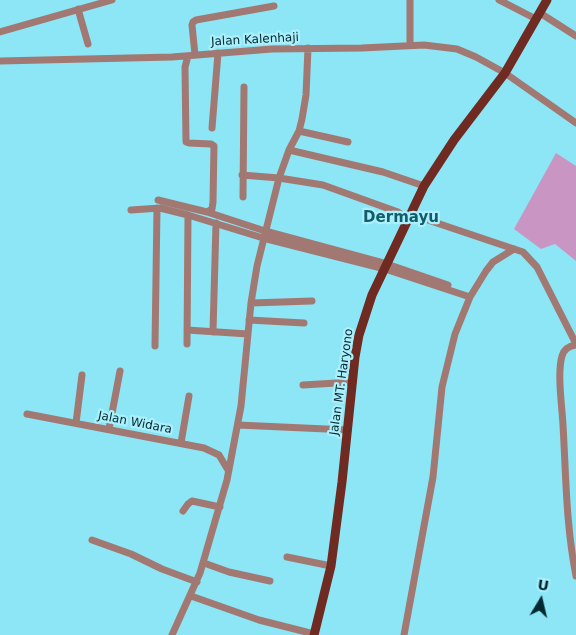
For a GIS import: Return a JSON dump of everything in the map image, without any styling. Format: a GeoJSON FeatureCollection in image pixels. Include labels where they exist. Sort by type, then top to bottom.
{"type":"FeatureCollection","features":[{"type":"Feature","properties":{"kind":"main road","name":"Jalan MT. Haryono"},"geometry":{"type":"LineString","coordinates":[[314,634],[331,566],[359,335],[372,295],[424,186],[454,140],[505,73],[547,0]]}},
{"type":"Feature","properties":{"kind":"street"},"geometry":{"type":"LineString","coordinates":[[0,32],[112,0]]}},
{"type":"Feature","properties":{"kind":"street"},"geometry":{"type":"LineString","coordinates":[[410,0],[410,44]]}},
{"type":"Feature","properties":{"kind":"street"},"geometry":{"type":"LineString","coordinates":[[499,0],[538,16],[576,36]]}},
{"type":"Feature","properties":{"kind":"street"},"geometry":{"type":"LineString","coordinates":[[207,212],[212,209],[213,202],[214,148],[211,144],[186,142],[186,67],[191,55],[192,25],[196,20],[274,6]]}},
{"type":"Feature","properties":{"kind":"street"},"geometry":{"type":"LineString","coordinates":[[78,9],[88,44]]}},
{"type":"Feature","properties":{"kind":"street","name":"Jalan Kalenhaji"},"geometry":{"type":"LineString","coordinates":[[0,60],[191,55],[424,44],[458,49],[476,57],[505,73],[576,123]]}},
{"type":"Feature","properties":{"kind":"street"},"geometry":{"type":"LineString","coordinates":[[172,635],[197,582],[220,507],[238,425],[244,384],[251,303],[257,266],[279,178],[289,150],[299,131],[306,95],[308,48]]}},
{"type":"Feature","properties":{"kind":"street"},"geometry":{"type":"LineString","coordinates":[[212,128],[218,53]]}},
{"type":"Feature","properties":{"kind":"street"},"geometry":{"type":"LineString","coordinates":[[243,197],[244,87]]}},
{"type":"Feature","properties":{"kind":"street"},"geometry":{"type":"LineString","coordinates":[[299,131],[348,142]]}},
{"type":"Feature","properties":{"kind":"street"},"geometry":{"type":"LineString","coordinates":[[289,150],[383,172],[424,186]]}},
{"type":"Feature","properties":{"kind":"street"},"geometry":{"type":"LineString","coordinates":[[242,175],[279,178],[322,185],[409,216],[523,252],[538,267],[576,345],[570,346],[562,357],[561,388],[566,515],[576,576]]}},
{"type":"Feature","properties":{"kind":"street"},"geometry":{"type":"LineString","coordinates":[[158,200],[207,212],[264,234]]}},
{"type":"Feature","properties":{"kind":"street"},"geometry":{"type":"LineString","coordinates":[[131,210],[157,208],[264,234],[386,266],[471,296]]}},
{"type":"Feature","properties":{"kind":"street"},"geometry":{"type":"LineString","coordinates":[[155,346],[157,208]]}},
{"type":"Feature","properties":{"kind":"street"},"geometry":{"type":"LineString","coordinates":[[187,344],[188,215]]}},
{"type":"Feature","properties":{"kind":"street"},"geometry":{"type":"LineString","coordinates":[[213,332],[216,223]]}},
{"type":"Feature","properties":{"kind":"street"},"geometry":{"type":"LineString","coordinates":[[404,635],[433,478],[442,386],[455,334],[471,296],[486,271],[493,262],[514,249]]}},
{"type":"Feature","properties":{"kind":"street"},"geometry":{"type":"LineString","coordinates":[[251,303],[312,301]]}},
{"type":"Feature","properties":{"kind":"street"},"geometry":{"type":"LineString","coordinates":[[249,320],[304,323]]}},
{"type":"Feature","properties":{"kind":"street"},"geometry":{"type":"LineString","coordinates":[[187,330],[248,334]]}},
{"type":"Feature","properties":{"kind":"street"},"geometry":{"type":"LineString","coordinates":[[109,429],[120,371]]}},
{"type":"Feature","properties":{"kind":"street"},"geometry":{"type":"LineString","coordinates":[[76,423],[82,375]]}},
{"type":"Feature","properties":{"kind":"street"},"geometry":{"type":"LineString","coordinates":[[303,385],[353,382]]}},
{"type":"Feature","properties":{"kind":"street"},"geometry":{"type":"LineString","coordinates":[[181,443],[189,396]]}},
{"type":"Feature","properties":{"kind":"street","name":"Jalan Widara"},"geometry":{"type":"LineString","coordinates":[[27,414],[204,448],[213,451],[222,459],[228,470]]}},
{"type":"Feature","properties":{"kind":"street"},"geometry":{"type":"LineString","coordinates":[[238,425],[348,430]]}},
{"type":"Feature","properties":{"kind":"street"},"geometry":{"type":"LineString","coordinates":[[183,511],[192,501],[220,507]]}},
{"type":"Feature","properties":{"kind":"street"},"geometry":{"type":"LineString","coordinates":[[92,540],[197,582]]}},
{"type":"Feature","properties":{"kind":"street"},"geometry":{"type":"LineString","coordinates":[[287,556],[331,566]]}},
{"type":"Feature","properties":{"kind":"street"},"geometry":{"type":"LineString","coordinates":[[204,563],[229,572],[270,581]]}},
{"type":"Feature","properties":{"kind":"street"},"geometry":{"type":"LineString","coordinates":[[191,596],[259,620],[314,634]]}},
{"type":"Feature","properties":{"kind":"shaded area"},"geometry":{"type":"Polygon","coordinates":[[[556,153],[576,166],[576,261],[555,244],[541,249],[514,229],[556,153]]]}},
{"type":"Feature","properties":{"kind":"district","name":"Dermayu"},"geometry":{"type":"Point","coordinates":[401,218]}}]}
